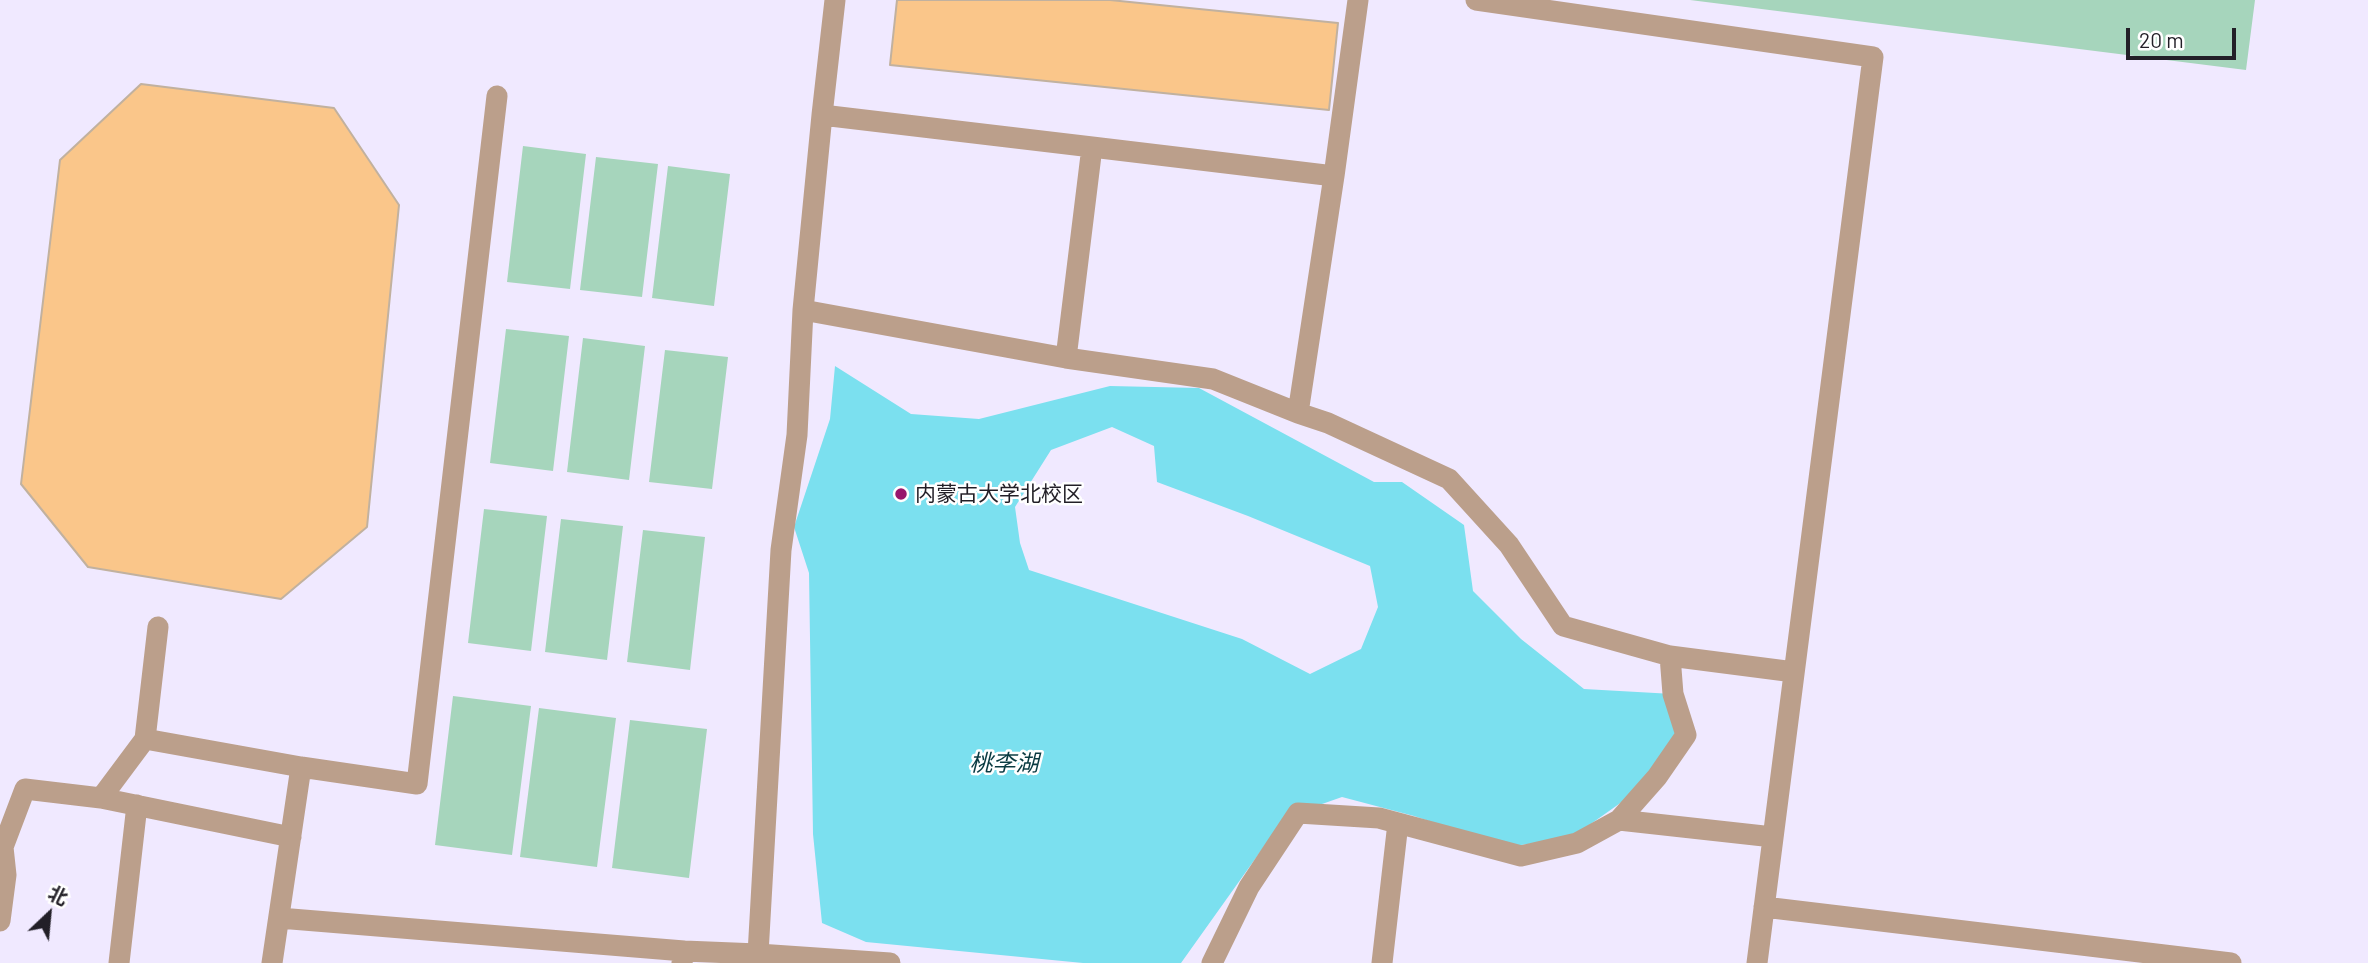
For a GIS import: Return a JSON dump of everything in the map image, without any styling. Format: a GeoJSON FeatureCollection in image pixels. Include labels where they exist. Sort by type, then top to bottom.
{"type":"FeatureCollection","features":[{"type":"Feature","properties":{"kind":"lane"},"geometry":{"type":"LineString","coordinates":[[758,954],[781,550],[797,435],[803,310],[835,0]]}},
{"type":"Feature","properties":{"kind":"lane"},"geometry":{"type":"LineString","coordinates":[[1298,413],[1358,0]]}},
{"type":"Feature","properties":{"kind":"lane"},"geometry":{"type":"LineString","coordinates":[[1476,0],[1873,57],[1757,963]]}},
{"type":"Feature","properties":{"kind":"lane"},"geometry":{"type":"LineString","coordinates":[[145,738],[301,767],[416,784],[497,96]]}},
{"type":"Feature","properties":{"kind":"lane"},"geometry":{"type":"LineString","coordinates":[[822,115],[1334,176]]}},
{"type":"Feature","properties":{"kind":"lane"},"geometry":{"type":"LineString","coordinates":[[1066,358],[1092,147]]}},
{"type":"Feature","properties":{"kind":"lane"},"geometry":{"type":"LineString","coordinates":[[803,310],[1066,358],[1213,379],[1328,424],[1448,479],[1509,545],[1563,626],[1670,656],[1794,672]]}},
{"type":"Feature","properties":{"kind":"lane"},"geometry":{"type":"LineString","coordinates":[[101,798],[145,738],[158,627]]}},
{"type":"Feature","properties":{"kind":"lane"},"geometry":{"type":"LineString","coordinates":[[1212,963],[1249,887],[1298,813],[1379,818],[1521,856],[1577,843],[1619,820],[1657,777],[1686,735],[1673,694],[1670,656]]}},
{"type":"Feature","properties":{"kind":"lane"},"geometry":{"type":"LineString","coordinates":[[272,963],[301,767]]}},
{"type":"Feature","properties":{"kind":"lane"},"geometry":{"type":"LineString","coordinates":[[0,921],[6,874],[1,847],[25,789],[101,798],[291,837]]}},
{"type":"Feature","properties":{"kind":"lane"},"geometry":{"type":"LineString","coordinates":[[119,963],[137,805]]}},
{"type":"Feature","properties":{"kind":"lane"},"geometry":{"type":"LineString","coordinates":[[1619,820],[1773,837]]}},
{"type":"Feature","properties":{"kind":"lane"},"geometry":{"type":"LineString","coordinates":[[1382,963],[1398,823]]}},
{"type":"Feature","properties":{"kind":"lane"},"geometry":{"type":"LineString","coordinates":[[1764,908],[2231,963]]}},
{"type":"Feature","properties":{"kind":"lane"},"geometry":{"type":"LineString","coordinates":[[279,918],[683,957],[758,954],[890,963]]}},
{"type":"Feature","properties":{"kind":"green space"},"geometry":{"type":"Polygon","coordinates":[[[1690,0],[2255,0],[2246,70],[1690,0]]]}},
{"type":"Feature","properties":{"kind":"green space"},"geometry":{"type":"Polygon","coordinates":[[[523,146],[586,154],[570,289],[507,282],[523,146]]]}},
{"type":"Feature","properties":{"kind":"green space"},"geometry":{"type":"Polygon","coordinates":[[[596,157],[658,164],[642,297],[580,290],[596,157]]]}},
{"type":"Feature","properties":{"kind":"green space"},"geometry":{"type":"Polygon","coordinates":[[[668,166],[730,174],[714,306],[652,298],[668,166]]]}},
{"type":"Feature","properties":{"kind":"green space"},"geometry":{"type":"Polygon","coordinates":[[[506,329],[569,336],[553,471],[490,463],[506,329]]]}},
{"type":"Feature","properties":{"kind":"green space"},"geometry":{"type":"Polygon","coordinates":[[[583,338],[645,346],[629,480],[567,472],[583,338]]]}},
{"type":"Feature","properties":{"kind":"green space"},"geometry":{"type":"Polygon","coordinates":[[[665,350],[728,357],[712,489],[649,482],[665,350]]]}},
{"type":"Feature","properties":{"kind":"green space"},"geometry":{"type":"Polygon","coordinates":[[[484,509],[547,516],[531,651],[468,643],[484,509]]]}},
{"type":"Feature","properties":{"kind":"green space"},"geometry":{"type":"Polygon","coordinates":[[[561,519],[623,526],[607,660],[545,652],[561,519]]]}},
{"type":"Feature","properties":{"kind":"green space"},"geometry":{"type":"Polygon","coordinates":[[[643,530],[705,537],[690,670],[627,662],[643,530]]]}},
{"type":"Feature","properties":{"kind":"green space"},"geometry":{"type":"Polygon","coordinates":[[[453,696],[531,706],[512,855],[435,845],[453,696]]]}},
{"type":"Feature","properties":{"kind":"green space"},"geometry":{"type":"Polygon","coordinates":[[[539,708],[616,718],[597,867],[520,857],[539,708]]]}},
{"type":"Feature","properties":{"kind":"green space"},"geometry":{"type":"Polygon","coordinates":[[[630,720],[707,729],[689,878],[612,868],[630,720]]]}},
{"type":"Feature","properties":{"kind":"water","name":"桃李湖"},"geometry":{"type":"Polygon","coordinates":[[[835,366],[911,414],[979,419],[1110,386],[1199,388],[1374,482],[1402,482],[1464,525],[1473,591],[1521,639],[1584,689],[1673,694],[1686,735],[1657,777],[1571,838],[1507,847],[1414,816],[1342,797],[1285,817],[1181,963],[1083,963],[866,942],[822,923],[813,834],[809,573],[794,527],[830,419],[835,366]],[[1112,427],[1051,450],[1015,507],[1020,543],[1029,570],[1242,639],[1310,674],[1361,649],[1378,607],[1370,566],[1157,482],[1154,446],[1112,427]]]}},
{"type":"Feature","properties":{"kind":"building"},"geometry":{"type":"Polygon","coordinates":[[[897,0],[1110,0],[1338,23],[1329,110],[890,65],[897,0]]]}},
{"type":"Feature","properties":{"kind":"building"},"geometry":{"type":"Polygon","coordinates":[[[141,84],[334,108],[399,205],[367,527],[281,599],[88,567],[21,484],[60,160],[141,84]]]}},
{"type":"Feature","properties":{"kind":"place","name":"内蒙古大学北校区"},"geometry":{"type":"Point","coordinates":[901,494]}}]}
